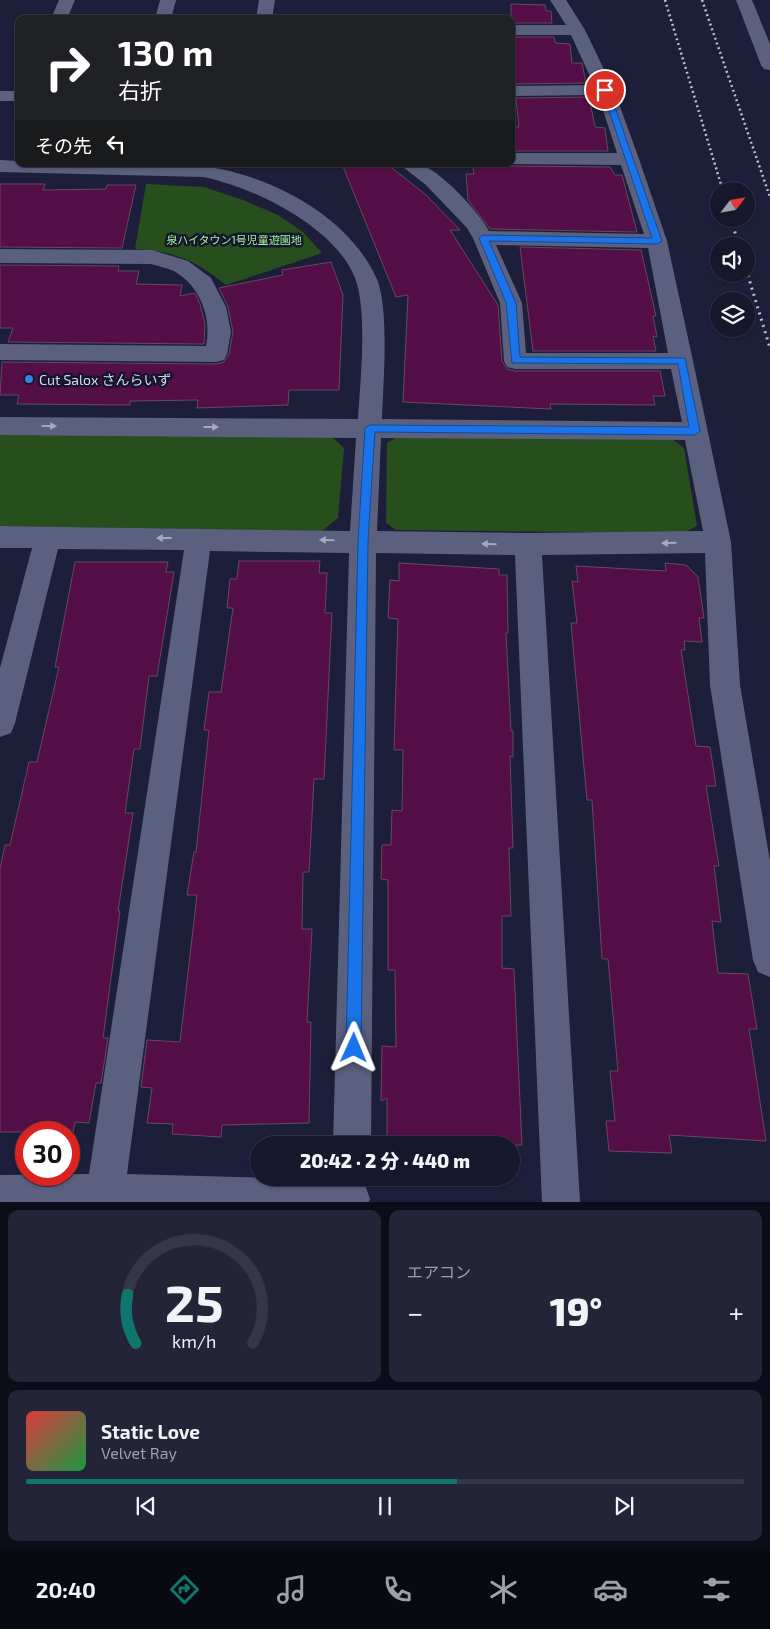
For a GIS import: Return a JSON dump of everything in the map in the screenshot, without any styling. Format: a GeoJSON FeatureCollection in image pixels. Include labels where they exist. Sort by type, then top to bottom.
{"type":"FeatureCollection","features":[{"type":"Feature","properties":{"kind":"street"},"geometry":{"type":"LineString","coordinates":[[61,15],[67,0]]}},
{"type":"Feature","properties":{"kind":"street"},"geometry":{"type":"LineString","coordinates":[[164,15],[168,0]]}},
{"type":"Feature","properties":{"kind":"street"},"geometry":{"type":"LineString","coordinates":[[264,15],[266,0]]}},
{"type":"Feature","properties":{"kind":"street"},"geometry":{"type":"LineString","coordinates":[[558,0],[577,30],[605,90],[657,241],[718,542],[725,685],[770,960]]}},
{"type":"Feature","properties":{"kind":"street"},"geometry":{"type":"LineString","coordinates":[[744,0],[770,66]]}},
{"type":"Feature","properties":{"kind":"street"},"geometry":{"type":"LineString","coordinates":[[515,30],[577,30]]}},
{"type":"Feature","properties":{"kind":"street"},"geometry":{"type":"LineString","coordinates":[[515,91],[605,90]]}},
{"type":"Feature","properties":{"kind":"street"},"geometry":{"type":"LineString","coordinates":[[0,96],[15,96]]}},
{"type":"Feature","properties":{"kind":"street"},"geometry":{"type":"LineString","coordinates":[[515,159],[629,158]]}},
{"type":"Feature","properties":{"kind":"street"},"geometry":{"type":"LineString","coordinates":[[0,166],[15,166]]}},
{"type":"Feature","properties":{"kind":"street"},"geometry":{"type":"LineString","coordinates":[[52,167],[214,168],[298,207],[324,226],[346,249],[366,279],[374,338],[363,541],[352,1136]]}},
{"type":"Feature","properties":{"kind":"street"},"geometry":{"type":"LineString","coordinates":[[413,167],[433,181],[475,224],[483,238],[511,303],[515,361],[682,361]]}},
{"type":"Feature","properties":{"kind":"street"},"geometry":{"type":"LineString","coordinates":[[483,238],[657,241]]}},
{"type":"Feature","properties":{"kind":"street"},"geometry":{"type":"LineString","coordinates":[[0,256],[152,257],[181,266],[203,284],[215,306],[220,332],[216,354],[0,352]]}},
{"type":"Feature","properties":{"kind":"street"},"geometry":{"type":"LineString","coordinates":[[0,426],[695,431]]}},
{"type":"Feature","properties":{"kind":"street"},"geometry":{"type":"LineString","coordinates":[[0,537],[200,538],[528,544],[718,542]]}},
{"type":"Feature","properties":{"kind":"street"},"geometry":{"type":"LineString","coordinates":[[0,723],[48,538]]}},
{"type":"Feature","properties":{"kind":"street"},"geometry":{"type":"LineString","coordinates":[[105,1193],[200,538]]}},
{"type":"Feature","properties":{"kind":"street"},"geometry":{"type":"LineString","coordinates":[[528,544],[561,1202]]}},
{"type":"Feature","properties":{"kind":"street"},"geometry":{"type":"LineString","coordinates":[[0,1194],[351,1193]]}},
{"type":"Feature","properties":{"kind":"green space","name":"泉ハイタウン1号児童遊園地"},"geometry":{"type":"Polygon","coordinates":[[[146,184],[204,187],[243,200],[278,215],[303,232],[322,253],[226,285],[215,276],[184,258],[161,252],[135,249],[146,184]]]}},
{"type":"Feature","properties":{"kind":"green space"},"geometry":{"type":"Polygon","coordinates":[[[0,432],[330,435],[344,448],[338,518],[322,531],[0,526],[0,432]]]}},
{"type":"Feature","properties":{"kind":"green space"},"geometry":{"type":"Polygon","coordinates":[[[397,437],[672,439],[684,448],[697,526],[684,533],[396,530],[386,523],[387,443],[397,437]]]}},
{"type":"Feature","properties":{"kind":"building"},"geometry":{"type":"Polygon","coordinates":[[[511,4],[545,5],[546,11],[551,11],[552,23],[515,23],[515,15],[511,15],[511,4]]]}},
{"type":"Feature","properties":{"kind":"building"},"geometry":{"type":"Polygon","coordinates":[[[515,37],[554,37],[555,43],[570,44],[572,63],[582,63],[586,83],[515,84],[515,37]]]}},
{"type":"Feature","properties":{"kind":"building"},"geometry":{"type":"Polygon","coordinates":[[[589,97],[595,127],[605,128],[608,151],[515,151],[515,127],[519,127],[516,98],[589,97]]]}},
{"type":"Feature","properties":{"kind":"building"},"geometry":{"type":"Polygon","coordinates":[[[343,167],[391,167],[426,195],[460,230],[450,230],[498,305],[502,361],[507,369],[515,371],[660,371],[665,396],[653,396],[655,405],[550,404],[551,409],[403,402],[408,295],[396,297],[343,167]]]}},
{"type":"Feature","properties":{"kind":"building"},"geometry":{"type":"Polygon","coordinates":[[[473,167],[610,167],[615,175],[622,175],[637,232],[490,229],[468,200],[466,174],[474,174],[473,167]]]}},
{"type":"Feature","properties":{"kind":"building"},"geometry":{"type":"Polygon","coordinates":[[[0,184],[45,184],[43,190],[106,189],[107,185],[136,185],[122,248],[0,247],[0,184]]]}},
{"type":"Feature","properties":{"kind":"building"},"geometry":{"type":"Polygon","coordinates":[[[520,247],[641,250],[656,316],[653,316],[657,337],[653,336],[656,351],[533,351],[520,247]]]}},
{"type":"Feature","properties":{"kind":"building"},"geometry":{"type":"Polygon","coordinates":[[[331,262],[343,295],[339,390],[289,390],[288,405],[197,408],[198,400],[130,401],[130,405],[17,404],[19,395],[0,395],[2,362],[216,364],[224,362],[229,354],[233,332],[228,307],[219,288],[283,275],[282,270],[331,262]]]}},
{"type":"Feature","properties":{"kind":"building"},"geometry":{"type":"Polygon","coordinates":[[[0,265],[119,266],[118,271],[139,271],[136,284],[182,285],[180,296],[195,293],[200,304],[205,324],[204,344],[8,342],[13,328],[0,328],[0,265]]]}},
{"type":"Feature","properties":{"kind":"building"},"geometry":{"type":"Polygon","coordinates":[[[239,561],[320,561],[319,573],[327,573],[325,613],[332,613],[324,779],[314,779],[309,872],[303,872],[302,929],[312,929],[307,1022],[311,1022],[309,1123],[222,1125],[221,1137],[172,1134],[173,1124],[147,1123],[152,1088],[141,1087],[147,1040],[180,1042],[197,895],[187,895],[194,852],[196,852],[209,730],[204,730],[209,692],[221,692],[233,608],[227,608],[230,579],[237,579],[239,561]]]}},
{"type":"Feature","properties":{"kind":"building"},"geometry":{"type":"Polygon","coordinates":[[[75,562],[168,562],[166,572],[174,572],[157,676],[149,676],[140,749],[134,749],[125,813],[133,813],[118,911],[120,911],[103,1038],[108,1038],[101,1083],[96,1083],[89,1123],[80,1121],[15,1121],[15,1132],[0,1132],[0,869],[5,845],[10,845],[29,762],[37,762],[59,667],[55,667],[75,562]]]}},
{"type":"Feature","properties":{"kind":"building"},"geometry":{"type":"Polygon","coordinates":[[[399,563],[499,569],[499,575],[507,575],[508,633],[506,633],[511,731],[513,731],[513,757],[510,756],[513,848],[509,848],[511,916],[502,916],[502,968],[514,969],[522,1145],[520,1145],[520,1136],[387,1136],[387,1098],[381,1101],[382,1046],[396,1047],[395,970],[388,970],[388,880],[381,879],[382,845],[391,845],[392,810],[402,811],[403,750],[394,750],[398,619],[388,618],[390,580],[399,581],[399,563]]]}},
{"type":"Feature","properties":{"kind":"building"},"geometry":{"type":"Polygon","coordinates":[[[665,563],[686,565],[698,577],[704,618],[699,618],[702,642],[684,641],[685,650],[681,650],[696,746],[710,747],[716,786],[706,786],[719,866],[714,866],[721,922],[712,921],[718,973],[748,974],[757,1029],[749,1029],[766,1141],[669,1135],[672,1153],[609,1151],[606,1121],[615,1121],[610,1071],[618,1071],[608,959],[602,959],[592,800],[587,800],[571,623],[577,623],[572,581],[578,582],[576,566],[666,571],[665,563]]]}},
{"type":"Feature","properties":{"kind":"railway"},"geometry":{"type":"LineString","coordinates":[[665,0],[720,182]]}},
{"type":"Feature","properties":{"kind":"railway"},"geometry":{"type":"LineString","coordinates":[[702,0],[770,197]]}},
{"type":"Feature","properties":{"kind":"railway"},"geometry":{"type":"LineString","coordinates":[[734,228],[736,237]]}},
{"type":"Feature","properties":{"kind":"railway"},"geometry":{"type":"LineString","coordinates":[[750,282],[770,348]]}},
{"type":"Feature","properties":{"kind":"place","name":"Cut Salox さんらいず"},"geometry":{"type":"Point","coordinates":[29,379]}},
{"type":"Feature","properties":{"kind":"route"},"geometry":{"type":"LineString","coordinates":[[354,1048],[363,541],[370,428],[695,431],[682,361],[515,361],[511,303],[483,238],[657,241],[605,90]]}}]}
